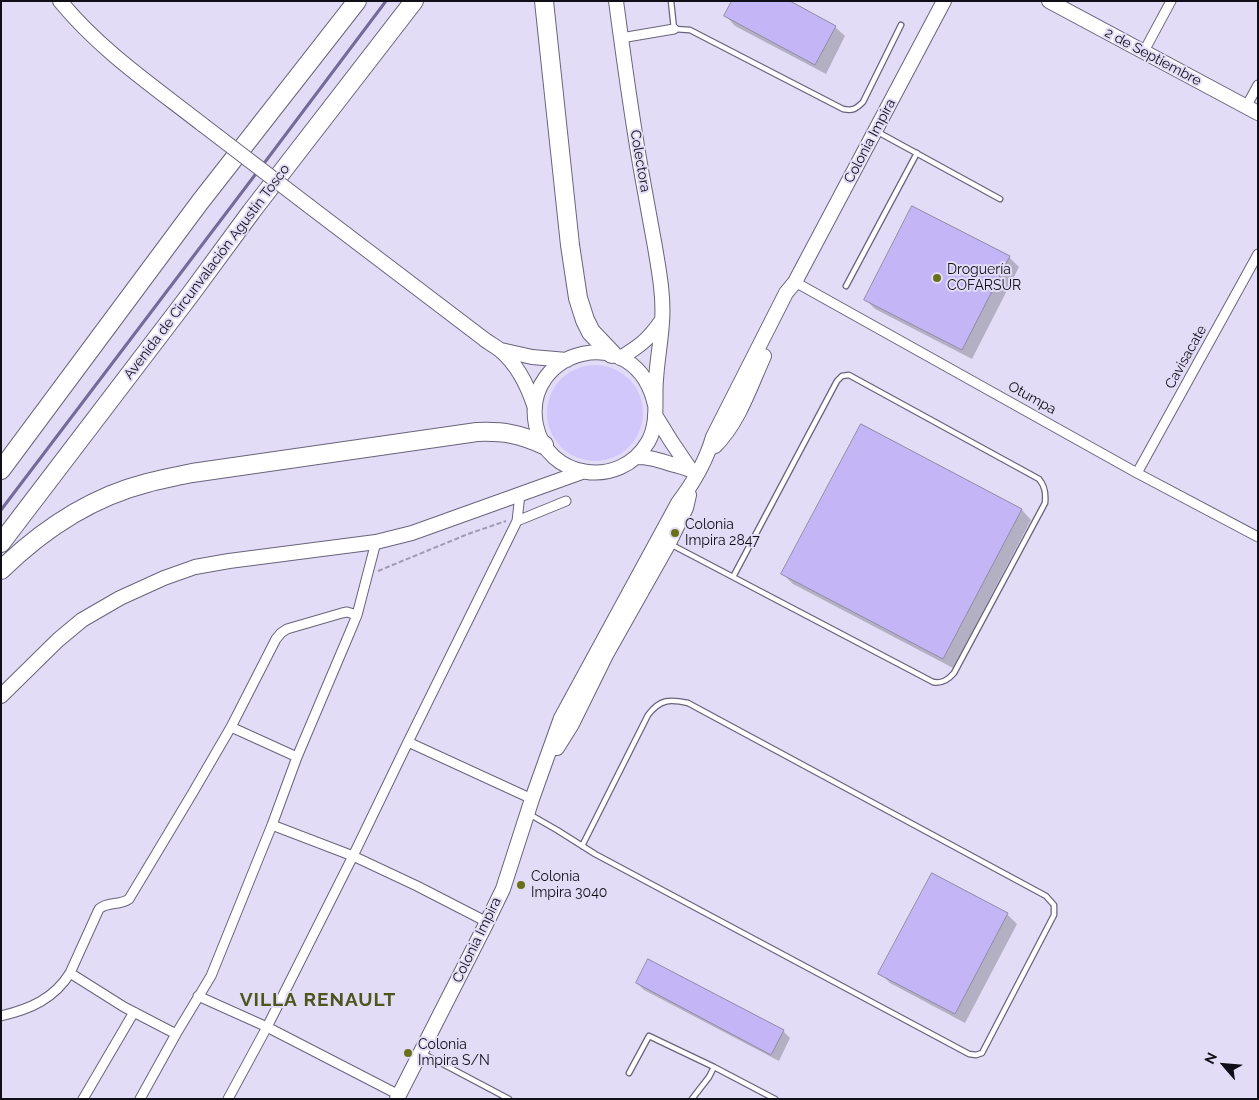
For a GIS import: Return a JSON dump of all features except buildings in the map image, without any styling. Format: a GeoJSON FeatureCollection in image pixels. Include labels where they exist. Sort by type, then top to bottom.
{"type":"FeatureCollection","features":[{"type":"Feature","properties":{"kind":"highway"},"geometry":{"type":"LineString","coordinates":[[1,470],[206,194],[357,1]]}},
{"type":"Feature","properties":{"kind":"highway","name":"Avenida de Circunvalación Agustín Tosco"},"geometry":{"type":"LineString","coordinates":[[1,544],[190,296],[251,212],[414,1]]}},
{"type":"Feature","properties":{"kind":"highway"},"geometry":{"type":"LineString","coordinates":[[544,1],[570,245],[578,298],[585,320],[592,332],[616,356]]}},
{"type":"Feature","properties":{"kind":"highway"},"geometry":{"type":"LineString","coordinates":[[1,570],[38,538],[72,514],[108,496],[147,483],[192,473],[477,432],[515,434],[544,445]]}},
{"type":"Feature","properties":{"kind":"main road"},"geometry":{"type":"LineString","coordinates":[[60,1],[100,44],[118,59],[484,339],[501,350],[523,378],[535,408]]}},
{"type":"Feature","properties":{"kind":"main road","name":"Colectora"},"geometry":{"type":"LineString","coordinates":[[616,1],[627,85],[661,292],[662,320],[655,382],[655,410]]}},
{"type":"Feature","properties":{"kind":"main road","name":"Colonia Impira"},"geometry":{"type":"LineString","coordinates":[[398,1097],[503,889],[561,718],[678,503],[708,453],[712,437],[786,293],[795,282],[944,1]]}},
{"type":"Feature","properties":{"kind":"main road","name":"2 de Septiembre"},"geometry":{"type":"LineString","coordinates":[[1049,1],[1252,110]]}},
{"type":"Feature","properties":{"kind":"main road"},"geometry":{"type":"LineString","coordinates":[[616,356],[645,342],[662,320]]}},
{"type":"Feature","properties":{"kind":"main road"},"geometry":{"type":"LineString","coordinates":[[501,350],[567,360]]}},
{"type":"Feature","properties":{"kind":"main road"},"geometry":{"type":"LineString","coordinates":[[601,352],[616,356],[630,363],[644,376],[653,394],[654,425],[648,443],[627,464],[612,471],[592,473],[573,469],[555,458],[540,438],[536,425],[535,408],[538,393],[546,378],[558,365],[567,360],[584,353],[601,352]]}},
{"type":"Feature","properties":{"kind":"main road"},"geometry":{"type":"LineString","coordinates":[[655,410],[671,441],[693,476]]}},
{"type":"Feature","properties":{"kind":"main road"},"geometry":{"type":"LineString","coordinates":[[636,457],[657,459],[693,476]]}},
{"type":"Feature","properties":{"kind":"main road"},"geometry":{"type":"LineString","coordinates":[[1,696],[58,640],[82,620],[120,598],[164,578],[195,567],[229,560],[376,542],[412,533],[582,472]]}},
{"type":"Feature","properties":{"kind":"main road","name":"Colonia Impira"},"geometry":{"type":"LineString","coordinates":[[541,774],[572,724],[607,653],[669,543],[686,508],[693,476]]}},
{"type":"Feature","properties":{"kind":"street"},"geometry":{"type":"LineString","coordinates":[[1144,53],[1171,1]]}},
{"type":"Feature","properties":{"kind":"street"},"geometry":{"type":"LineString","coordinates":[[621,38],[674,29]]}},
{"type":"Feature","properties":{"kind":"street"},"geometry":{"type":"LineString","coordinates":[[1252,110],[1258,85]]}},
{"type":"Feature","properties":{"kind":"street","name":"Cavisacate"},"geometry":{"type":"LineString","coordinates":[[1137,472],[1258,254]]}},
{"type":"Feature","properties":{"kind":"street","name":"Otumpa"},"geometry":{"type":"LineString","coordinates":[[795,282],[1258,537]]}},
{"type":"Feature","properties":{"kind":"street"},"geometry":{"type":"LineString","coordinates":[[228,1099],[267,1027],[353,856],[517,522],[520,494]]}},
{"type":"Feature","properties":{"kind":"street"},"geometry":{"type":"LineString","coordinates":[[517,522],[566,500]]}},
{"type":"Feature","properties":{"kind":"street"},"geometry":{"type":"LineString","coordinates":[[140,1099],[211,976],[272,825],[297,757],[357,615],[376,542]]}},
{"type":"Feature","properties":{"kind":"street"},"geometry":{"type":"LineString","coordinates":[[1,1016],[18,1012],[50,996],[64,983],[70,973],[99,909],[104,905],[118,904],[129,899],[231,727],[276,638],[287,629],[342,613],[347,612],[357,615]]}},
{"type":"Feature","properties":{"kind":"street"},"geometry":{"type":"LineString","coordinates":[[231,727],[297,757]]}},
{"type":"Feature","properties":{"kind":"street"},"geometry":{"type":"LineString","coordinates":[[408,742],[532,799]]}},
{"type":"Feature","properties":{"kind":"street"},"geometry":{"type":"LineString","coordinates":[[272,825],[353,856],[487,922]]}},
{"type":"Feature","properties":{"kind":"street"},"geometry":{"type":"LineString","coordinates":[[70,973],[134,1012],[176,1034]]}},
{"type":"Feature","properties":{"kind":"street"},"geometry":{"type":"LineString","coordinates":[[198,996],[267,1027],[398,1097]]}},
{"type":"Feature","properties":{"kind":"street"},"geometry":{"type":"LineString","coordinates":[[1,1008],[18,1012]]}},
{"type":"Feature","properties":{"kind":"street"},"geometry":{"type":"LineString","coordinates":[[83,1099],[134,1012]]}},
{"type":"Feature","properties":{"kind":"lane"},"geometry":{"type":"LineString","coordinates":[[671,1],[674,29],[690,30],[843,109],[851,110],[863,102],[901,25]]}},
{"type":"Feature","properties":{"kind":"lane"},"geometry":{"type":"LineString","coordinates":[[875,131],[1000,199]]}},
{"type":"Feature","properties":{"kind":"lane"},"geometry":{"type":"LineString","coordinates":[[846,286],[916,153]]}},
{"type":"Feature","properties":{"kind":"lane"},"geometry":{"type":"LineString","coordinates":[[669,543],[733,577],[934,682],[939,683],[949,679],[954,673],[1041,511],[1046,495],[1044,484],[1039,479],[849,375],[842,376],[837,380],[733,577]]}},
{"type":"Feature","properties":{"kind":"lane"},"geometry":{"type":"LineString","coordinates":[[528,813],[582,846],[612,863],[969,1054],[976,1055],[982,1053],[1054,916],[1054,905],[1046,896],[688,703],[675,700],[662,702],[648,715],[582,846]]}},
{"type":"Feature","properties":{"kind":"lane"},"geometry":{"type":"LineString","coordinates":[[629,1073],[649,1036],[775,1099]]}},
{"type":"Feature","properties":{"kind":"lane"},"geometry":{"type":"LineString","coordinates":[[421,1053],[510,1099]]}},
{"type":"Feature","properties":{"kind":"lane"},"geometry":{"type":"LineString","coordinates":[[692,1099],[709,1077],[714,1067]]}},
{"type":"Feature","properties":{"kind":"path"},"geometry":{"type":"LineString","coordinates":[[367,576],[504,520],[517,522]]}},
{"type":"Feature","properties":{"kind":"shaded area"},"geometry":{"type":"Polygon","coordinates":[[[595,365],[613,369],[629,379],[639,395],[643,413],[639,431],[629,447],[613,457],[595,461],[577,457],[561,447],[551,431],[547,413],[551,395],[561,379],[577,369],[595,365]]]}},
{"type":"Feature","properties":{"kind":"waterway"},"geometry":{"type":"LineString","coordinates":[[262,166],[386,1]]}},
{"type":"Feature","properties":{"kind":"waterway"},"geometry":{"type":"LineString","coordinates":[[1,510],[258,171]]}},
{"type":"Feature","properties":{"kind":"place","name":"Droguería COFARSUR"},"geometry":{"type":"Point","coordinates":[937,278]}},
{"type":"Feature","properties":{"kind":"place","name":"Colonia Impira 2847"},"geometry":{"type":"Point","coordinates":[675,533]}},
{"type":"Feature","properties":{"kind":"place","name":"Colonia Impira 3040"},"geometry":{"type":"Point","coordinates":[521,885]}},
{"type":"Feature","properties":{"kind":"place","name":"Colonia Impira S/N"},"geometry":{"type":"Point","coordinates":[408,1053]}},
{"type":"Feature","properties":{"kind":"district","name":"VILLA RENAULT"},"geometry":{"type":"Point","coordinates":[318,1000]}}]}
